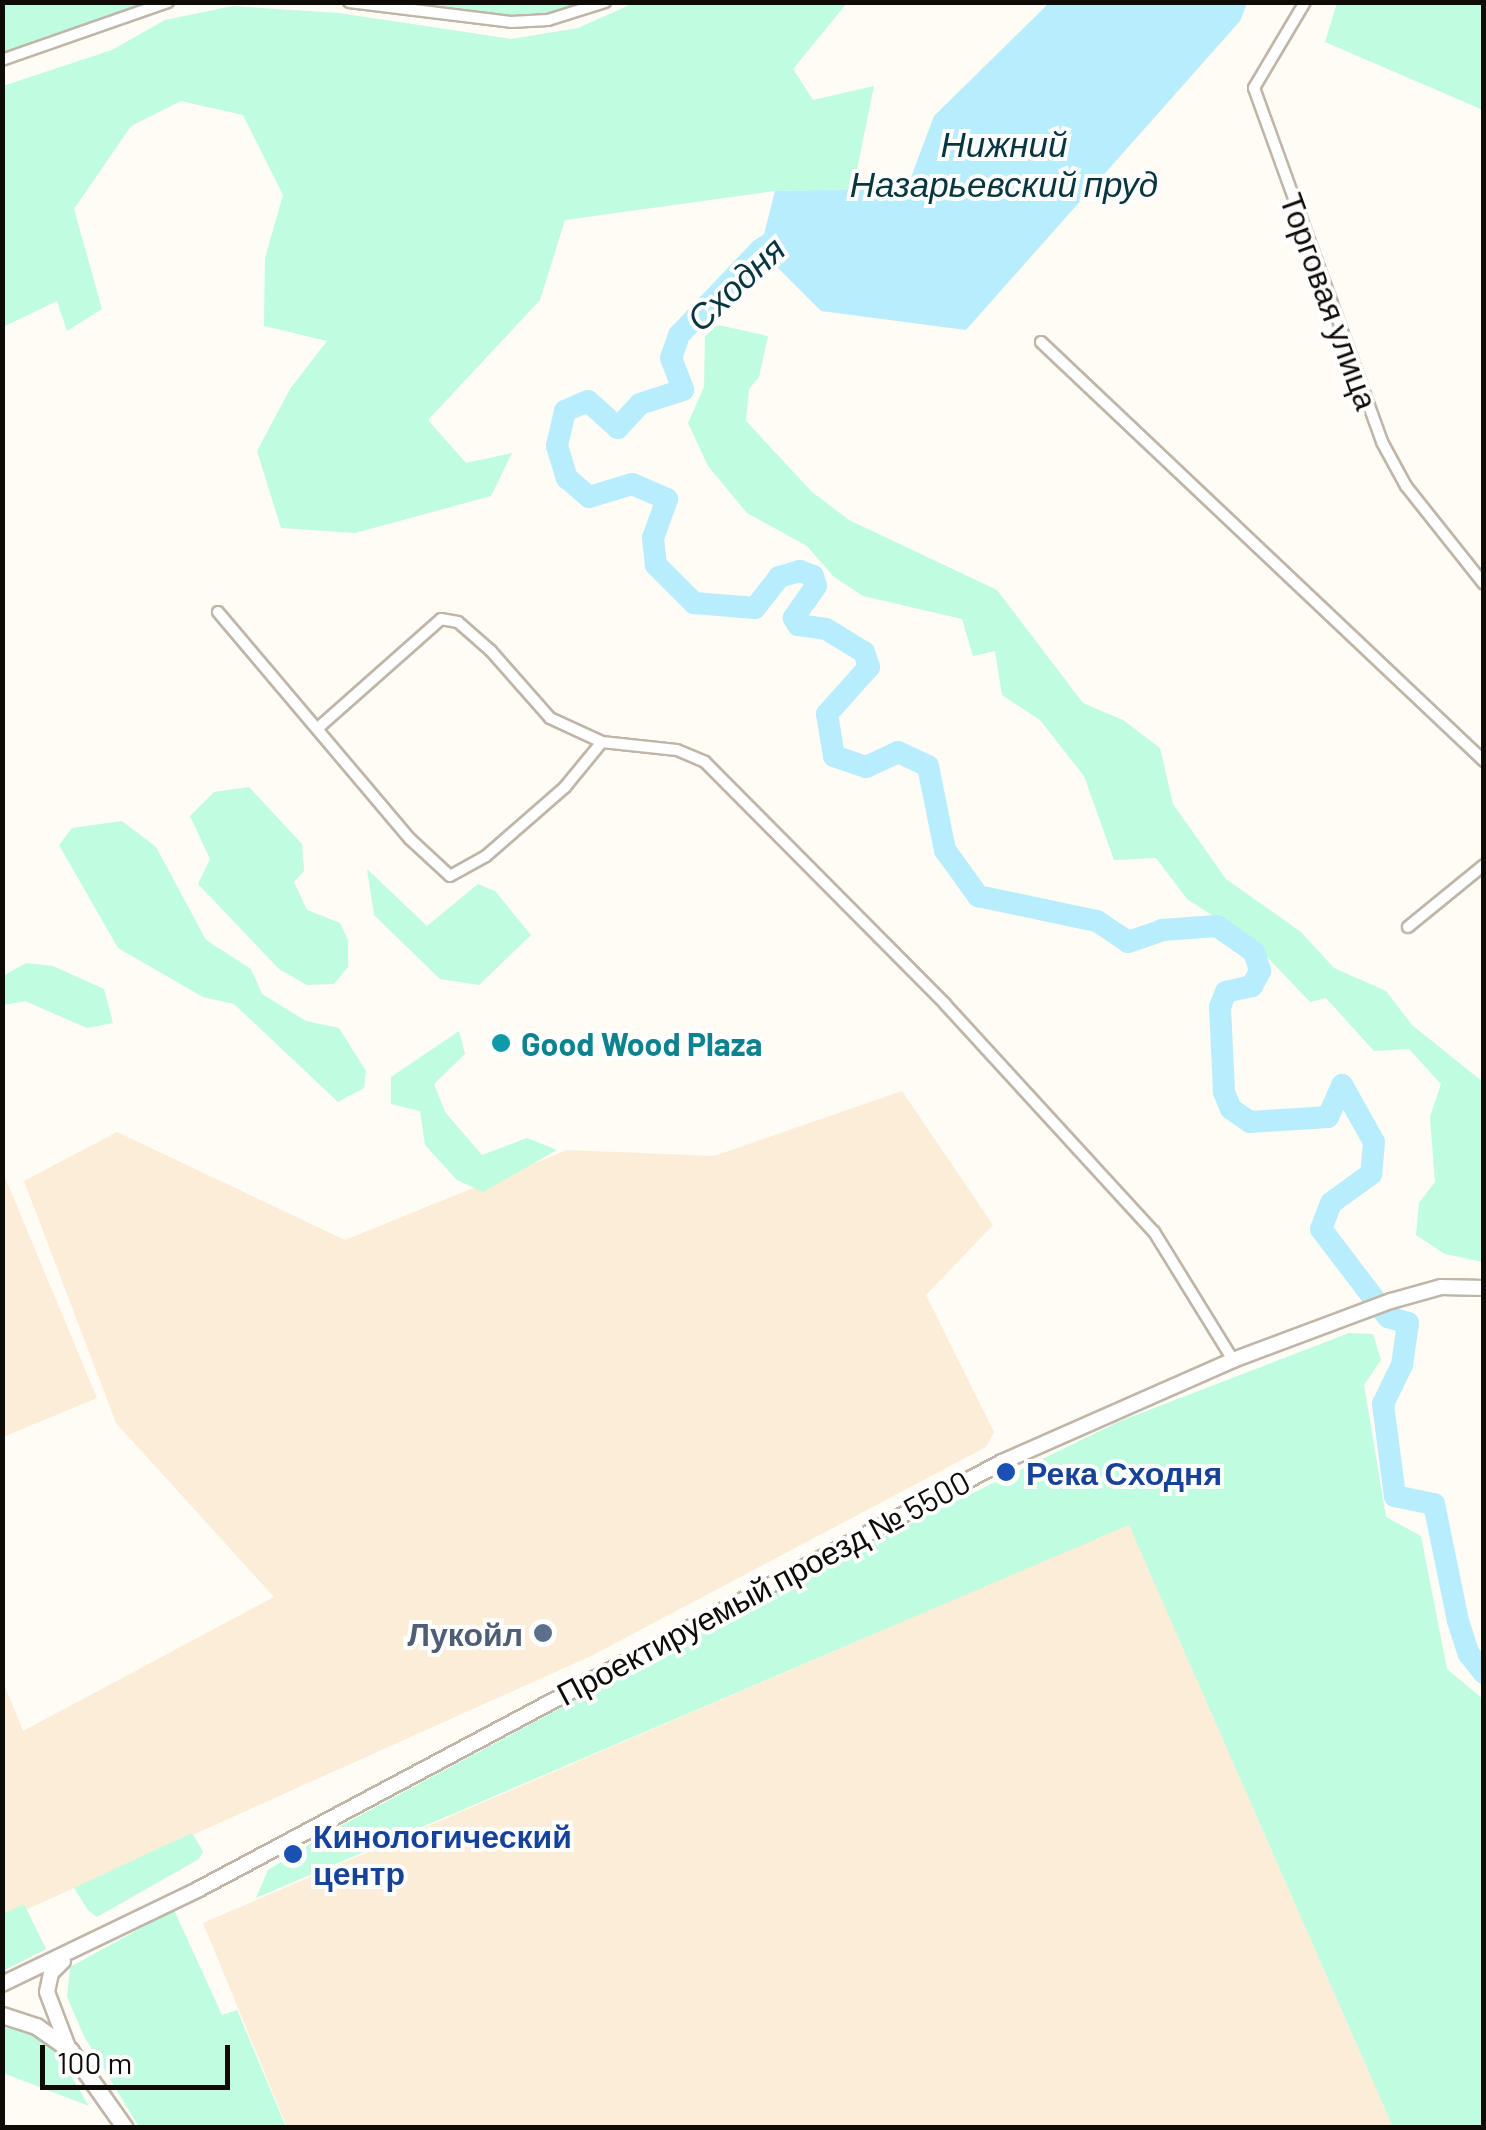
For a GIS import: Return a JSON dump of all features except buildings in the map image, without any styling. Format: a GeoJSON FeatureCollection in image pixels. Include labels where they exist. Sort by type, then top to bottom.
{"type":"FeatureCollection","features":[{"type":"Feature","properties":{"kind":"main road"},"geometry":{"type":"LineString","coordinates":[[2,2015],[36,2026],[70,2050],[125,2128]]}},
{"type":"Feature","properties":{"kind":"street"},"geometry":{"type":"LineString","coordinates":[[2,60],[168,2]]}},
{"type":"Feature","properties":{"kind":"street"},"geometry":{"type":"LineString","coordinates":[[349,2],[510,22],[548,20],[606,2]]}},
{"type":"Feature","properties":{"kind":"street","name":"Торговая улица"},"geometry":{"type":"LineString","coordinates":[[1305,2],[1254,88],[1382,442],[1406,486],[1484,584]]}},
{"type":"Feature","properties":{"kind":"street"},"geometry":{"type":"LineString","coordinates":[[1040,342],[1484,762]]}},
{"type":"Feature","properties":{"kind":"street"},"geometry":{"type":"LineString","coordinates":[[218,612],[429,861],[450,876],[486,856],[565,787],[602,742]]}},
{"type":"Feature","properties":{"kind":"street"},"geometry":{"type":"LineString","coordinates":[[318,728],[441,619],[458,622],[491,652],[550,718],[602,742],[677,750],[706,762],[759,809],[1154,1232],[1233,1360]]}},
{"type":"Feature","properties":{"kind":"street"},"geometry":{"type":"LineString","coordinates":[[1408,927],[1484,864]]}},
{"type":"Feature","properties":{"kind":"street","name":"Проектируемый проезд № 5500"},"geometry":{"type":"LineString","coordinates":[[2,1984],[69,1956],[948,1488],[1233,1360],[1391,1300],[1441,1286],[1484,1288]]}},
{"type":"Feature","properties":{"kind":"street"},"geometry":{"type":"LineString","coordinates":[[69,1956],[50,1973],[47,1992],[70,2050]]}},
{"type":"Feature","properties":{"kind":"shaded area"},"geometry":{"type":"Polygon","coordinates":[[[902,1091],[993,1225],[926,1295],[994,1432],[986,1447],[591,1656],[3,1920],[2,1679],[23,1731],[274,1597],[116,1423],[24,1181],[117,1132],[345,1240],[567,1150],[714,1156],[902,1091]]]}},
{"type":"Feature","properties":{"kind":"shaded area"},"geometry":{"type":"Polygon","coordinates":[[[2,1170],[97,1398],[3,1437],[2,1437],[2,1170]]]}},
{"type":"Feature","properties":{"kind":"shaded area"},"geometry":{"type":"Polygon","coordinates":[[[1129,1524],[1393,2127],[287,2127],[203,1923],[1129,1524]]]}},
{"type":"Feature","properties":{"kind":"green space"},"geometry":{"type":"Polygon","coordinates":[[[3,2],[155,3],[3,57],[3,2]]]}},
{"type":"Feature","properties":{"kind":"green space"},"geometry":{"type":"Polygon","coordinates":[[[389,3],[581,3],[527,20],[389,3]]]}},
{"type":"Feature","properties":{"kind":"green space"},"geometry":{"type":"Polygon","coordinates":[[[634,3],[847,3],[793,69],[813,100],[874,86],[853,189],[775,191],[565,220],[540,300],[428,420],[466,463],[512,453],[491,496],[355,533],[281,528],[257,451],[290,389],[327,341],[264,326],[265,258],[283,195],[243,115],[181,101],[131,126],[74,209],[102,309],[67,331],[57,301],[3,327],[3,86],[112,50],[165,20],[233,6],[339,13],[511,39],[578,28],[634,3]]]}},
{"type":"Feature","properties":{"kind":"green space"},"geometry":{"type":"Polygon","coordinates":[[[1337,3],[1483,3],[1483,110],[1325,42],[1337,3]]]}},
{"type":"Feature","properties":{"kind":"green space"},"geometry":{"type":"Polygon","coordinates":[[[718,325],[768,336],[759,377],[749,389],[746,421],[812,492],[849,520],[997,590],[1083,703],[1123,720],[1160,748],[1173,804],[1226,879],[1301,932],[1334,968],[1386,991],[1412,1025],[1483,1082],[1483,1262],[1445,1254],[1416,1235],[1419,1203],[1435,1182],[1430,1117],[1441,1084],[1409,1049],[1374,1051],[1326,998],[1310,1002],[1252,941],[1187,899],[1156,858],[1114,860],[1084,776],[1040,720],[1002,695],[995,651],[973,656],[962,619],[863,596],[834,577],[807,546],[747,513],[708,466],[688,423],[704,387],[705,336],[718,325]]]}},
{"type":"Feature","properties":{"kind":"green space"},"geometry":{"type":"Polygon","coordinates":[[[249,787],[302,844],[304,871],[294,882],[307,910],[340,923],[348,940],[348,967],[334,984],[307,985],[279,969],[198,884],[210,859],[190,816],[214,792],[249,787]]]}},
{"type":"Feature","properties":{"kind":"green space"},"geometry":{"type":"Polygon","coordinates":[[[122,821],[156,847],[206,940],[251,969],[262,994],[306,1021],[339,1028],[366,1071],[364,1088],[338,1102],[234,1004],[203,997],[118,948],[59,845],[72,828],[122,821]]]}},
{"type":"Feature","properties":{"kind":"green space"},"geometry":{"type":"Polygon","coordinates":[[[367,869],[427,926],[478,884],[495,891],[531,935],[479,985],[440,979],[374,915],[367,869]]]}},
{"type":"Feature","properties":{"kind":"green space"},"geometry":{"type":"Polygon","coordinates":[[[26,963],[53,966],[104,989],[113,1023],[87,1028],[25,1001],[3,1005],[3,976],[26,963]]]}},
{"type":"Feature","properties":{"kind":"green space"},"geometry":{"type":"Polygon","coordinates":[[[459,1031],[465,1054],[434,1084],[445,1112],[482,1155],[527,1138],[557,1150],[483,1192],[457,1180],[425,1145],[420,1111],[391,1104],[391,1077],[459,1031]]]}},
{"type":"Feature","properties":{"kind":"green space"},"geometry":{"type":"Polygon","coordinates":[[[1349,1333],[1373,1334],[1381,1360],[1364,1385],[1386,1517],[1421,1536],[1447,1669],[1483,1699],[1483,2127],[1393,2127],[1129,1525],[256,1898],[268,1870],[335,1829],[846,1555],[1118,1422],[1349,1333]]]}},
{"type":"Feature","properties":{"kind":"green space"},"geometry":{"type":"Polygon","coordinates":[[[192,1833],[203,1851],[199,1859],[97,1917],[74,1888],[192,1833]]]}},
{"type":"Feature","properties":{"kind":"green space"},"geometry":{"type":"Polygon","coordinates":[[[24,1904],[46,1949],[3,1971],[3,1914],[24,1904]]]}},
{"type":"Feature","properties":{"kind":"green space"},"geometry":{"type":"Polygon","coordinates":[[[174,1910],[222,2015],[237,2010],[286,2127],[139,2127],[84,2036],[67,1997],[70,1967],[174,1910]]]}},
{"type":"Feature","properties":{"kind":"green space"},"geometry":{"type":"Polygon","coordinates":[[[2,2028],[23,2029],[58,2054],[89,2106],[3,2073],[2,2028]]]}},
{"type":"Feature","properties":{"kind":"water","name":"Нижний Назарьевский пруд"},"geometry":{"type":"Polygon","coordinates":[[[1049,3],[1247,3],[1240,21],[966,330],[821,311],[760,250],[775,191],[907,188],[934,116],[1049,3]]]}},
{"type":"Feature","properties":{"kind":"waterway","name":"Сходня"},"geometry":{"type":"LineString","coordinates":[[784,234],[760,250],[679,335],[671,358],[683,390],[640,404],[618,428],[588,401],[565,411],[557,446],[567,478],[589,497],[632,484],[667,499],[653,538],[656,565],[694,603],[755,608],[779,577],[800,571],[813,576],[816,586],[794,618],[798,625],[826,629],[864,652],[869,667],[827,714],[834,756],[866,767],[898,752],[928,766],[945,850],[978,896],[1097,921],[1128,942],[1162,930],[1217,926],[1254,952],[1260,971],[1252,986],[1226,992],[1220,1007],[1224,1092],[1231,1109],[1250,1122],[1328,1117],[1342,1085],[1374,1142],[1371,1174],[1331,1203],[1321,1229],[1388,1317],[1408,1323],[1402,1365],[1383,1404],[1395,1496],[1434,1504],[1458,1621],[1469,1654],[1484,1673]]}},
{"type":"Feature","properties":{"kind":"place","name":"Good Wood Plaza"},"geometry":{"type":"Point","coordinates":[501,1043]}},
{"type":"Feature","properties":{"kind":"place","name":"Река Сходня"},"geometry":{"type":"Point","coordinates":[1006,1472]}},
{"type":"Feature","properties":{"kind":"place","name":"Лукойл"},"geometry":{"type":"Point","coordinates":[543,1633]}},
{"type":"Feature","properties":{"kind":"place","name":"Кинологический центр"},"geometry":{"type":"Point","coordinates":[293,1854]}}]}
